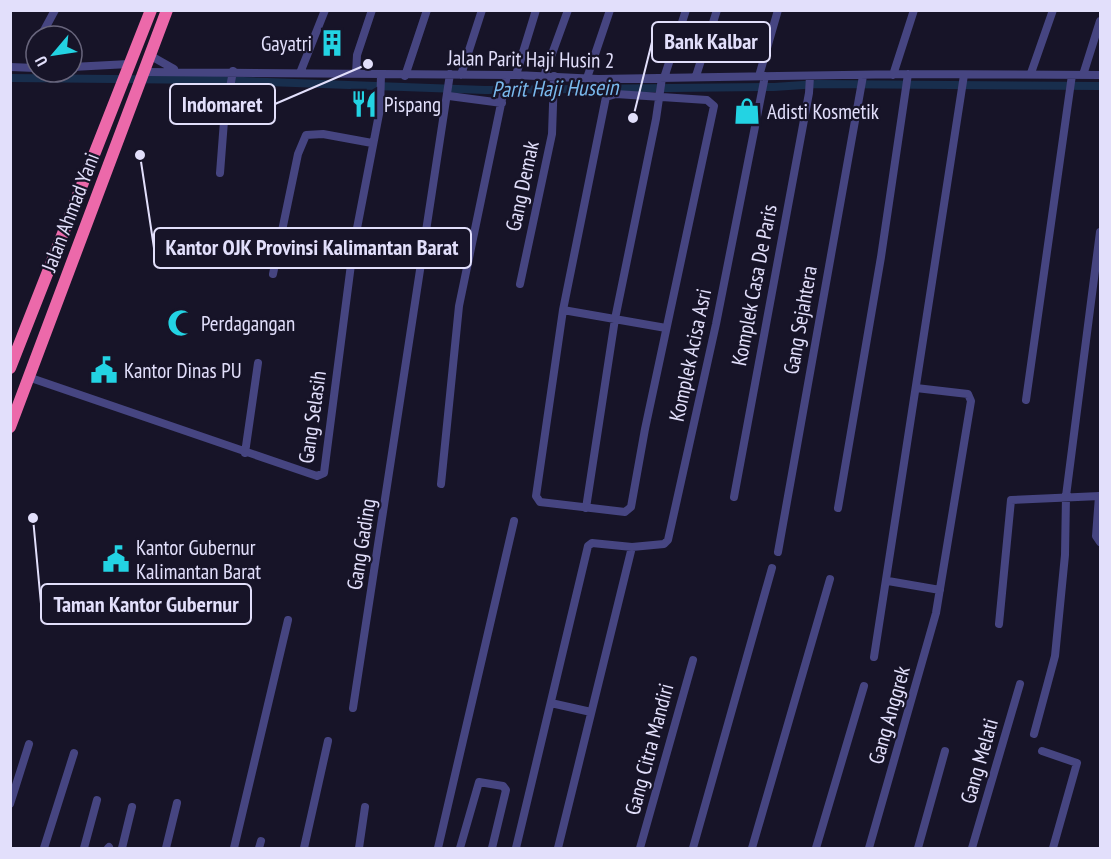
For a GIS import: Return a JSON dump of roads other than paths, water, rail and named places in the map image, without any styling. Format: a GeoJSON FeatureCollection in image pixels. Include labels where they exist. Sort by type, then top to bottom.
{"type":"FeatureCollection","features":[{"type":"Feature","properties":{"kind":"highway","name":"Jalan Ahmad Yani"},"geometry":{"type":"LineString","coordinates":[[10,368],[151,10]]}},
{"type":"Feature","properties":{"kind":"highway","name":"Jalan Ahmad Yani"},"geometry":{"type":"LineString","coordinates":[[10,428],[167,10]]}},
{"type":"Feature","properties":{"kind":"highway"},"geometry":{"type":"LineString","coordinates":[[33,311],[50,318]]}},
{"type":"Feature","properties":{"kind":"street"},"geometry":{"type":"LineString","coordinates":[[48,24],[56,10]]}},
{"type":"Feature","properties":{"kind":"street"},"geometry":{"type":"LineString","coordinates":[[300,73],[325,10]]}},
{"type":"Feature","properties":{"kind":"street"},"geometry":{"type":"LineString","coordinates":[[356,75],[357,55],[372,10]]}},
{"type":"Feature","properties":{"kind":"street"},"geometry":{"type":"LineString","coordinates":[[405,76],[427,10]]}},
{"type":"Feature","properties":{"kind":"street"},"geometry":{"type":"LineString","coordinates":[[461,75],[482,10]]}},
{"type":"Feature","properties":{"kind":"street"},"geometry":{"type":"LineString","coordinates":[[441,484],[459,306],[502,103],[508,80],[536,10]]}},
{"type":"Feature","properties":{"kind":"street"},"geometry":{"type":"LineString","coordinates":[[544,76],[568,10]]}},
{"type":"Feature","properties":{"kind":"street"},"geometry":{"type":"LineString","coordinates":[[587,78],[610,10]]}},
{"type":"Feature","properties":{"kind":"street"},"geometry":{"type":"LineString","coordinates":[[586,508],[615,319],[661,95],[662,79],[686,10]]}},
{"type":"Feature","properties":{"kind":"street"},"geometry":{"type":"LineString","coordinates":[[696,76],[717,10]]}},
{"type":"Feature","properties":{"kind":"street"},"geometry":{"type":"LineString","coordinates":[[763,78],[778,10]]}},
{"type":"Feature","properties":{"kind":"street"},"geometry":{"type":"LineString","coordinates":[[893,75],[914,10]]}},
{"type":"Feature","properties":{"kind":"street"},"geometry":{"type":"LineString","coordinates":[[1031,73],[1053,10]]}},
{"type":"Feature","properties":{"kind":"street"},"geometry":{"type":"LineString","coordinates":[[1083,75],[1101,21]]}},
{"type":"Feature","properties":{"kind":"street"},"geometry":{"type":"LineString","coordinates":[[151,56],[176,70]]}},
{"type":"Feature","properties":{"kind":"street"},"geometry":{"type":"LineString","coordinates":[[84,69],[126,74]]}},
{"type":"Feature","properties":{"kind":"street","name":"Jalan Parit Haji Husin 2"},"geometry":{"type":"LineString","coordinates":[[143,78],[176,70],[356,75],[381,78],[405,76],[450,78],[461,75],[508,80],[544,76],[554,79],[662,79],[696,76],[862,78],[893,75],[964,76],[1031,73],[1070,83],[1083,75],[1101,75]]}},
{"type":"Feature","properties":{"kind":"street"},"geometry":{"type":"LineString","coordinates":[[220,173],[224,121],[233,71]]}},
{"type":"Feature","properties":{"kind":"street"},"geometry":{"type":"LineString","coordinates":[[838,508],[850,450],[907,75]]}},
{"type":"Feature","properties":{"kind":"street"},"geometry":{"type":"LineString","coordinates":[[874,657],[888,581],[964,76]]}},
{"type":"Feature","properties":{"kind":"street","name":"Gang Selasih"},"geometry":{"type":"LineString","coordinates":[[28,377],[245,453],[317,476],[324,473],[341,328],[381,93],[381,78]]}},
{"type":"Feature","properties":{"kind":"street","name":"Gang Gading"},"geometry":{"type":"LineString","coordinates":[[353,708],[450,78]]}},
{"type":"Feature","properties":{"kind":"street","name":"Komplek Acisa Asri"},"geometry":{"type":"LineString","coordinates":[[551,703],[588,546],[592,543],[632,547],[664,544],[668,540],[716,324],[762,97],[763,78]]}},
{"type":"Feature","properties":{"kind":"street","name":"Komplek Casa De Paris"},"geometry":{"type":"LineString","coordinates":[[734,496],[810,78]]}},
{"type":"Feature","properties":{"kind":"street","name":"Gang Sejahtera"},"geometry":{"type":"LineString","coordinates":[[778,552],[862,78]]}},
{"type":"Feature","properties":{"kind":"street","name":"Gang Demak"},"geometry":{"type":"LineString","coordinates":[[520,284],[552,134],[554,79]]}},
{"type":"Feature","properties":{"kind":"street"},"geometry":{"type":"LineString","coordinates":[[1026,400],[1070,83]]}},
{"type":"Feature","properties":{"kind":"street"},"geometry":{"type":"LineString","coordinates":[[449,94],[502,103]]}},
{"type":"Feature","properties":{"kind":"street"},"geometry":{"type":"LineString","coordinates":[[616,94],[661,95],[707,100],[714,106],[630,507],[626,512],[540,502],[536,496],[563,310],[606,97],[616,94]]}},
{"type":"Feature","properties":{"kind":"street"},"geometry":{"type":"LineString","coordinates":[[273,274],[298,154],[306,135],[322,134],[372,143]]}},
{"type":"Feature","properties":{"kind":"street"},"geometry":{"type":"LineString","coordinates":[[1034,734],[1055,656],[1065,555],[1066,496],[1101,232]]}},
{"type":"Feature","properties":{"kind":"street"},"geometry":{"type":"LineString","coordinates":[[563,310],[666,328]]}},
{"type":"Feature","properties":{"kind":"street"},"geometry":{"type":"LineString","coordinates":[[245,453],[258,363]]}},
{"type":"Feature","properties":{"kind":"street","name":"Gang Anggrek"},"geometry":{"type":"LineString","coordinates":[[869,849],[936,613],[971,401],[968,394],[916,388]]}},
{"type":"Feature","properties":{"kind":"street"},"geometry":{"type":"LineString","coordinates":[[999,624],[1010,503],[1013,498],[1100,496],[1096,536],[1101,542]]}},
{"type":"Feature","properties":{"kind":"street"},"geometry":{"type":"LineString","coordinates":[[438,849],[514,521]]}},
{"type":"Feature","properties":{"kind":"street"},"geometry":{"type":"LineString","coordinates":[[558,849],[632,547]]}},
{"type":"Feature","properties":{"kind":"street"},"geometry":{"type":"LineString","coordinates":[[693,849],[772,568]]}},
{"type":"Feature","properties":{"kind":"street"},"geometry":{"type":"LineString","coordinates":[[752,849],[830,579]]}},
{"type":"Feature","properties":{"kind":"street"},"geometry":{"type":"LineString","coordinates":[[888,581],[940,590]]}},
{"type":"Feature","properties":{"kind":"street"},"geometry":{"type":"LineString","coordinates":[[234,849],[288,620]]}},
{"type":"Feature","properties":{"kind":"street","name":"Gang Citra Mandiri"},"geometry":{"type":"LineString","coordinates":[[640,849],[693,660]]}},
{"type":"Feature","properties":{"kind":"street","name":"Gang Melati"},"geometry":{"type":"LineString","coordinates":[[972,849],[1020,684]]}},
{"type":"Feature","properties":{"kind":"street"},"geometry":{"type":"LineString","coordinates":[[816,849],[864,686]]}},
{"type":"Feature","properties":{"kind":"street"},"geometry":{"type":"LineString","coordinates":[[516,849],[551,703],[591,712]]}},
{"type":"Feature","properties":{"kind":"street"},"geometry":{"type":"LineString","coordinates":[[304,849],[327,741]]}},
{"type":"Feature","properties":{"kind":"street"},"geometry":{"type":"LineString","coordinates":[[10,804],[29,744]]}},
{"type":"Feature","properties":{"kind":"street"},"geometry":{"type":"LineString","coordinates":[[918,849],[945,751]]}},
{"type":"Feature","properties":{"kind":"street"},"geometry":{"type":"LineString","coordinates":[[1042,751],[1077,763],[1053,849]]}},
{"type":"Feature","properties":{"kind":"street"},"geometry":{"type":"LineString","coordinates":[[44,849],[74,753]]}},
{"type":"Feature","properties":{"kind":"street"},"geometry":{"type":"LineString","coordinates":[[460,849],[479,782],[503,786],[506,790],[492,849]]}},
{"type":"Feature","properties":{"kind":"street"},"geometry":{"type":"LineString","coordinates":[[84,849],[98,800]]}},
{"type":"Feature","properties":{"kind":"street"},"geometry":{"type":"LineString","coordinates":[[166,849],[177,803]]}},
{"type":"Feature","properties":{"kind":"street"},"geometry":{"type":"LineString","coordinates":[[122,849],[132,807]]}},
{"type":"Feature","properties":{"kind":"street"},"geometry":{"type":"LineString","coordinates":[[359,849],[365,807]]}},
{"type":"Feature","properties":{"kind":"waterway","name":"Parit Haji Husein"},"geometry":{"type":"LineString","coordinates":[[10,78],[216,80],[485,90],[774,87],[818,84],[1100,86]]}},
{"type":"Feature","properties":{"kind":"place","name":"Gayatri"},"geometry":{"type":"Point","coordinates":[332,43]}},
{"type":"Feature","properties":{"kind":"place","name":"Indomaret"},"geometry":{"type":"Point","coordinates":[368,64]}},
{"type":"Feature","properties":{"kind":"place","name":"Pispang"},"geometry":{"type":"Point","coordinates":[364,104]}},
{"type":"Feature","properties":{"kind":"place","name":"Adisti Kosmetik"},"geometry":{"type":"Point","coordinates":[747,111]}},
{"type":"Feature","properties":{"kind":"place","name":"Bank Kalbar"},"geometry":{"type":"Point","coordinates":[633,118]}},
{"type":"Feature","properties":{"kind":"place","name":"Kantor OJK Provinsi Kalimantan Barat"},"geometry":{"type":"Point","coordinates":[140,155]}},
{"type":"Feature","properties":{"kind":"place","name":"Perdagangan"},"geometry":{"type":"Point","coordinates":[181,323]}},
{"type":"Feature","properties":{"kind":"place","name":"Kantor Dinas PU"},"geometry":{"type":"Point","coordinates":[104,370]}},
{"type":"Feature","properties":{"kind":"place","name":"Taman Kantor Gubernur"},"geometry":{"type":"Point","coordinates":[33,518]}},
{"type":"Feature","properties":{"kind":"place","name":"Kantor Gubernur Kalimantan Barat"},"geometry":{"type":"Point","coordinates":[116,559]}}]}
